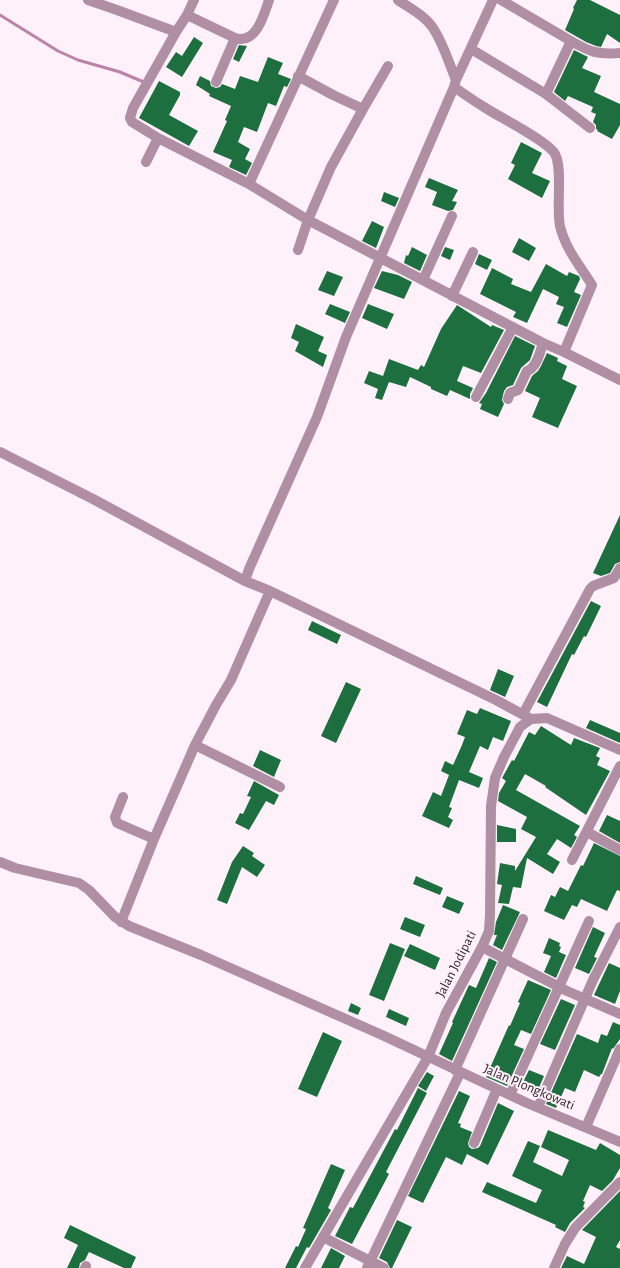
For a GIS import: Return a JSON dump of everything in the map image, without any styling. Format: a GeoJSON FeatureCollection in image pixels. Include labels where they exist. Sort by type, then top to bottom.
{"type":"FeatureCollection","features":[{"type":"Feature","properties":{"kind":"street"},"geometry":{"type":"LineString","coordinates":[[88,0],[176,32]]}},
{"type":"Feature","properties":{"kind":"street"},"geometry":{"type":"LineString","coordinates":[[194,0],[133,108],[130,116],[132,122],[158,138],[249,184],[308,220],[543,343],[620,380]]}},
{"type":"Feature","properties":{"kind":"street"},"geometry":{"type":"LineString","coordinates":[[187,14],[235,38],[243,39],[255,32],[258,28],[269,0]]}},
{"type":"Feature","properties":{"kind":"street"},"geometry":{"type":"LineString","coordinates":[[249,184],[334,0]]}},
{"type":"Feature","properties":{"kind":"street"},"geometry":{"type":"LineString","coordinates":[[398,0],[413,4],[432,27],[439,38],[455,83],[483,107],[540,140],[555,153],[559,176],[558,196],[560,225],[565,244],[592,285],[564,352]]}},
{"type":"Feature","properties":{"kind":"street"},"geometry":{"type":"LineString","coordinates":[[245,581],[255,555],[317,417],[346,337],[455,83],[493,0]]}},
{"type":"Feature","properties":{"kind":"street"},"geometry":{"type":"LineString","coordinates":[[501,0],[583,48],[601,54],[620,53]]}},
{"type":"Feature","properties":{"kind":"street"},"geometry":{"type":"LineString","coordinates":[[216,82],[235,38]]}},
{"type":"Feature","properties":{"kind":"street"},"geometry":{"type":"LineString","coordinates":[[546,94],[571,41]]}},
{"type":"Feature","properties":{"kind":"street"},"geometry":{"type":"LineString","coordinates":[[472,48],[546,94],[590,128]]}},
{"type":"Feature","properties":{"kind":"street"},"geometry":{"type":"LineString","coordinates":[[298,250],[308,220],[330,167],[388,66]]}},
{"type":"Feature","properties":{"kind":"street"},"geometry":{"type":"LineString","coordinates":[[298,76],[363,109]]}},
{"type":"Feature","properties":{"kind":"street"},"geometry":{"type":"LineString","coordinates":[[146,162],[158,138]]}},
{"type":"Feature","properties":{"kind":"street"},"geometry":{"type":"LineString","coordinates":[[423,280],[452,216]]}},
{"type":"Feature","properties":{"kind":"street"},"geometry":{"type":"LineString","coordinates":[[452,296],[473,252]]}},
{"type":"Feature","properties":{"kind":"street"},"geometry":{"type":"LineString","coordinates":[[476,397],[513,327]]}},
{"type":"Feature","properties":{"kind":"street"},"geometry":{"type":"LineString","coordinates":[[508,399],[511,392],[518,391],[527,371],[531,370],[534,366],[543,343]]}},
{"type":"Feature","properties":{"kind":"street"},"geometry":{"type":"LineString","coordinates":[[0,452],[93,499],[245,581],[270,591],[496,700],[512,710],[527,716],[547,718],[620,750]]}},
{"type":"Feature","properties":{"kind":"street","name":"Jalan Jodipati"},"geometry":{"type":"LineString","coordinates":[[305,1268],[428,1057],[446,1014],[482,947],[489,931],[491,806],[495,778],[504,757],[527,716],[590,589],[593,586],[614,578],[620,568]]}},
{"type":"Feature","properties":{"kind":"street"},"geometry":{"type":"LineString","coordinates":[[0,862],[15,868],[79,883],[90,890],[121,922],[154,839],[195,745],[216,705],[232,680],[270,591]]}},
{"type":"Feature","properties":{"kind":"street"},"geometry":{"type":"LineString","coordinates":[[195,745],[280,787]]}},
{"type":"Feature","properties":{"kind":"street"},"geometry":{"type":"LineString","coordinates":[[572,860],[620,766]]}},
{"type":"Feature","properties":{"kind":"street"},"geometry":{"type":"LineString","coordinates":[[123,796],[115,817],[117,823],[154,839]]}},
{"type":"Feature","properties":{"kind":"street"},"geometry":{"type":"LineString","coordinates":[[587,832],[620,850]]}},
{"type":"Feature","properties":{"kind":"street"},"geometry":{"type":"LineString","coordinates":[[368,1265],[458,1071],[505,958],[523,919]]}},
{"type":"Feature","properties":{"kind":"street"},"geometry":{"type":"LineString","coordinates":[[510,1095],[589,921]]}},
{"type":"Feature","properties":{"kind":"street","name":"Jalan Plongkowati"},"geometry":{"type":"LineString","coordinates":[[121,922],[201,955],[382,1035],[510,1095],[620,1142]]}},
{"type":"Feature","properties":{"kind":"street"},"geometry":{"type":"LineString","coordinates":[[538,1107],[584,999],[620,927]]}},
{"type":"Feature","properties":{"kind":"street"},"geometry":{"type":"LineString","coordinates":[[482,947],[584,999],[620,1014]]}},
{"type":"Feature","properties":{"kind":"street"},"geometry":{"type":"LineString","coordinates":[[586,1127],[620,1049]]}},
{"type":"Feature","properties":{"kind":"street"},"geometry":{"type":"LineString","coordinates":[[474,1143],[497,1089]]}},
{"type":"Feature","properties":{"kind":"street"},"geometry":{"type":"LineString","coordinates":[[556,1267],[565,1244],[575,1228],[620,1182]]}},
{"type":"Feature","properties":{"kind":"street"},"geometry":{"type":"LineString","coordinates":[[322,1237],[368,1265],[384,1268]]}},
{"type":"Feature","properties":{"kind":"building"},"geometry":{"type":"Polygon","coordinates":[[[577,0],[590,0],[620,15],[620,43],[607,34],[601,47],[596,46],[565,30],[577,0]]]}},
{"type":"Feature","properties":{"kind":"building"},"geometry":{"type":"Polygon","coordinates":[[[194,37],[203,43],[182,77],[166,67],[176,52],[182,56],[194,37]]]}},
{"type":"Feature","properties":{"kind":"building"},"geometry":{"type":"Polygon","coordinates":[[[239,45],[247,46],[239,62],[233,59],[239,45]]]}},
{"type":"Feature","properties":{"kind":"building"},"geometry":{"type":"Polygon","coordinates":[[[574,50],[588,57],[582,68],[601,76],[594,92],[620,104],[620,125],[612,139],[597,131],[596,125],[593,122],[596,114],[591,112],[593,107],[568,96],[565,101],[554,92],[574,50]]]}},
{"type":"Feature","properties":{"kind":"building"},"geometry":{"type":"Polygon","coordinates":[[[268,57],[283,63],[278,74],[291,79],[287,87],[284,86],[276,106],[268,103],[257,132],[244,127],[238,142],[250,149],[245,159],[252,163],[246,175],[229,167],[232,160],[213,152],[227,121],[225,120],[231,106],[209,96],[210,94],[196,85],[200,76],[210,81],[211,86],[216,88],[220,87],[222,84],[235,89],[240,76],[258,82],[268,57]]]}},
{"type":"Feature","properties":{"kind":"building"},"geometry":{"type":"Polygon","coordinates":[[[159,81],[180,92],[180,95],[169,115],[198,131],[189,146],[139,118],[159,81]]]}},
{"type":"Feature","properties":{"kind":"building"},"geometry":{"type":"Polygon","coordinates":[[[521,142],[542,153],[532,173],[550,181],[542,198],[508,179],[515,165],[511,163],[521,142]]]}},
{"type":"Feature","properties":{"kind":"building"},"geometry":{"type":"Polygon","coordinates":[[[429,178],[458,190],[452,201],[457,202],[453,210],[448,211],[432,205],[437,192],[425,187],[429,178]]]}},
{"type":"Feature","properties":{"kind":"building"},"geometry":{"type":"Polygon","coordinates":[[[384,192],[399,198],[395,207],[381,201],[384,192]]]}},
{"type":"Feature","properties":{"kind":"building"},"geometry":{"type":"Polygon","coordinates":[[[372,221],[384,227],[376,248],[362,241],[372,221]]]}},
{"type":"Feature","properties":{"kind":"building"},"geometry":{"type":"Polygon","coordinates":[[[519,238],[536,248],[529,261],[512,252],[519,238]]]}},
{"type":"Feature","properties":{"kind":"building"},"geometry":{"type":"Polygon","coordinates":[[[412,247],[427,255],[420,271],[404,263],[406,255],[408,256],[412,247]]]}},
{"type":"Feature","properties":{"kind":"building"},"geometry":{"type":"Polygon","coordinates":[[[445,247],[454,250],[450,260],[441,256],[445,247]]]}},
{"type":"Feature","properties":{"kind":"building"},"geometry":{"type":"Polygon","coordinates":[[[479,254],[492,260],[487,270],[475,264],[479,254]]]}},
{"type":"Feature","properties":{"kind":"building"},"geometry":{"type":"Polygon","coordinates":[[[546,264],[567,276],[569,272],[579,276],[580,279],[574,292],[581,295],[567,327],[557,323],[564,307],[556,304],[559,297],[543,289],[527,323],[513,317],[516,312],[480,294],[492,268],[513,279],[511,284],[531,292],[546,264]]]}},
{"type":"Feature","properties":{"kind":"building"},"geometry":{"type":"Polygon","coordinates":[[[327,271],[343,277],[334,296],[318,290],[327,271]]]}},
{"type":"Feature","properties":{"kind":"building"},"geometry":{"type":"Polygon","coordinates":[[[382,271],[398,275],[412,282],[404,299],[374,288],[382,271]]]}},
{"type":"Feature","properties":{"kind":"building"},"geometry":{"type":"Polygon","coordinates":[[[330,304],[350,312],[345,323],[325,314],[330,304]]]}},
{"type":"Feature","properties":{"kind":"building"},"geometry":{"type":"Polygon","coordinates":[[[368,304],[394,314],[387,329],[362,318],[368,304]]]}},
{"type":"Feature","properties":{"kind":"building"},"geometry":{"type":"Polygon","coordinates":[[[457,305],[491,327],[492,325],[504,330],[481,373],[463,366],[457,381],[473,388],[470,394],[470,399],[450,390],[447,396],[410,377],[406,387],[389,382],[382,400],[375,398],[378,389],[364,383],[369,371],[383,376],[389,359],[418,370],[421,365],[424,367],[441,329],[457,305]]]}},
{"type":"Feature","properties":{"kind":"building"},"geometry":{"type":"Polygon","coordinates":[[[296,324],[324,337],[318,351],[327,355],[323,367],[295,351],[299,342],[291,338],[296,324]]]}},
{"type":"Feature","properties":{"kind":"building"},"geometry":{"type":"Polygon","coordinates":[[[515,336],[535,346],[530,360],[521,368],[513,385],[507,387],[504,391],[502,400],[504,404],[498,417],[480,409],[482,404],[479,403],[486,393],[515,336]]]}},
{"type":"Feature","properties":{"kind":"building"},"geometry":{"type":"Polygon","coordinates":[[[547,353],[558,358],[557,361],[567,366],[562,379],[577,386],[558,428],[532,417],[540,398],[525,391],[532,376],[538,371],[547,353]]]}},
{"type":"Feature","properties":{"kind":"building"},"geometry":{"type":"Polygon","coordinates":[[[620,515],[620,562],[615,564],[610,573],[601,576],[593,573],[620,515]]]}},
{"type":"Feature","properties":{"kind":"building"},"geometry":{"type":"Polygon","coordinates":[[[591,601],[601,606],[586,637],[584,636],[574,655],[572,654],[547,707],[537,702],[591,601]]]}},
{"type":"Feature","properties":{"kind":"building"},"geometry":{"type":"Polygon","coordinates":[[[312,621],[341,635],[337,644],[308,630],[312,621]]]}},
{"type":"Feature","properties":{"kind":"building"},"geometry":{"type":"Polygon","coordinates":[[[498,669],[514,676],[505,697],[490,690],[498,669]]]}},
{"type":"Feature","properties":{"kind":"building"},"geometry":{"type":"Polygon","coordinates":[[[346,682],[361,689],[336,743],[321,736],[346,682]]]}},
{"type":"Feature","properties":{"kind":"building"},"geometry":{"type":"Polygon","coordinates":[[[480,708],[511,721],[503,741],[493,737],[488,750],[480,746],[469,772],[483,778],[479,788],[459,780],[449,807],[452,808],[448,817],[453,820],[449,828],[422,816],[433,792],[441,796],[449,775],[441,771],[445,761],[453,765],[462,745],[465,737],[457,734],[467,710],[477,714],[480,708]]]}},
{"type":"Feature","properties":{"kind":"building"},"geometry":{"type":"Polygon","coordinates":[[[590,720],[620,733],[620,743],[586,728],[590,720]]]}},
{"type":"Feature","properties":{"kind":"building"},"geometry":{"type":"Polygon","coordinates":[[[541,726],[571,745],[574,738],[600,748],[596,756],[600,758],[597,765],[610,771],[586,815],[545,787],[546,786],[525,774],[516,790],[580,826],[574,835],[577,837],[571,848],[557,839],[547,854],[560,862],[553,874],[527,858],[521,888],[513,887],[509,904],[498,903],[502,885],[497,884],[500,863],[515,866],[515,871],[536,837],[521,829],[527,817],[498,801],[499,793],[506,781],[502,778],[512,760],[514,761],[529,732],[535,735],[541,726]]]}},
{"type":"Feature","properties":{"kind":"building"},"geometry":{"type":"Polygon","coordinates":[[[260,750],[281,760],[274,777],[253,766],[260,750]]]}},
{"type":"Feature","properties":{"kind":"building"},"geometry":{"type":"Polygon","coordinates":[[[254,781],[279,795],[274,805],[266,801],[249,830],[235,823],[240,813],[243,814],[251,797],[247,796],[254,781]]]}},
{"type":"Feature","properties":{"kind":"building"},"geometry":{"type":"Polygon","coordinates":[[[607,815],[620,821],[620,843],[599,831],[607,815]]]}},
{"type":"Feature","properties":{"kind":"building"},"geometry":{"type":"Polygon","coordinates":[[[497,825],[516,829],[516,842],[497,842],[497,825]]]}},
{"type":"Feature","properties":{"kind":"building"},"geometry":{"type":"Polygon","coordinates":[[[594,843],[620,856],[620,891],[617,890],[607,911],[581,899],[577,907],[572,905],[564,920],[544,911],[551,895],[555,897],[560,887],[568,891],[581,865],[583,866],[594,843]]]}},
{"type":"Feature","properties":{"kind":"building"},"geometry":{"type":"Polygon","coordinates":[[[243,846],[254,853],[252,856],[265,865],[257,877],[242,867],[227,904],[217,900],[232,862],[243,846]]]}},
{"type":"Feature","properties":{"kind":"building"},"geometry":{"type":"Polygon","coordinates":[[[416,876],[443,888],[440,895],[413,884],[416,876]]]}},
{"type":"Feature","properties":{"kind":"building"},"geometry":{"type":"Polygon","coordinates":[[[447,896],[464,903],[459,914],[442,907],[447,896]]]}},
{"type":"Feature","properties":{"kind":"building"},"geometry":{"type":"Polygon","coordinates":[[[503,905],[520,912],[502,950],[493,945],[497,935],[494,935],[496,922],[503,905]]]}},
{"type":"Feature","properties":{"kind":"building"},"geometry":{"type":"Polygon","coordinates":[[[405,917],[425,925],[420,937],[400,929],[405,917]]]}},
{"type":"Feature","properties":{"kind":"building"},"geometry":{"type":"Polygon","coordinates":[[[593,927],[605,933],[594,957],[597,958],[589,974],[575,968],[593,927]]]}},
{"type":"Feature","properties":{"kind":"building"},"geometry":{"type":"Polygon","coordinates":[[[549,938],[560,943],[559,946],[561,947],[559,952],[566,955],[556,978],[544,972],[551,956],[543,953],[549,938]]]}},
{"type":"Feature","properties":{"kind":"building"},"geometry":{"type":"Polygon","coordinates":[[[390,943],[405,949],[384,1001],[369,995],[390,943]]]}},
{"type":"Feature","properties":{"kind":"building"},"geometry":{"type":"Polygon","coordinates":[[[410,944],[440,958],[435,970],[404,956],[410,944]]]}},
{"type":"Feature","properties":{"kind":"building"},"geometry":{"type":"Polygon","coordinates":[[[489,958],[497,962],[452,1061],[439,1054],[469,985],[476,988],[489,958]]]}},
{"type":"Feature","properties":{"kind":"building"},"geometry":{"type":"Polygon","coordinates":[[[609,963],[620,968],[620,991],[615,1004],[594,995],[609,963]]]}},
{"type":"Feature","properties":{"kind":"building"},"geometry":{"type":"Polygon","coordinates":[[[528,980],[551,990],[531,1034],[521,1030],[514,1045],[524,1049],[507,1086],[486,1077],[520,1003],[518,1002],[528,980]]]}},
{"type":"Feature","properties":{"kind":"building"},"geometry":{"type":"Polygon","coordinates":[[[561,999],[575,1005],[555,1050],[540,1044],[561,999]]]}},
{"type":"Feature","properties":{"kind":"building"},"geometry":{"type":"Polygon","coordinates":[[[351,1003],[361,1008],[358,1015],[348,1011],[351,1003]]]}},
{"type":"Feature","properties":{"kind":"building"},"geometry":{"type":"Polygon","coordinates":[[[389,1009],[409,1018],[406,1026],[386,1017],[389,1009]]]}},
{"type":"Feature","properties":{"kind":"building"},"geometry":{"type":"Polygon","coordinates":[[[613,1022],[620,1025],[620,1039],[613,1049],[612,1048],[602,1074],[599,1077],[584,1070],[575,1092],[565,1088],[556,1108],[546,1104],[577,1034],[598,1043],[601,1034],[607,1036],[613,1022]]]}},
{"type":"Feature","properties":{"kind":"building"},"geometry":{"type":"Polygon","coordinates":[[[323,1032],[342,1041],[317,1097],[298,1089],[323,1032]]]}},
{"type":"Feature","properties":{"kind":"building"},"geometry":{"type":"Polygon","coordinates":[[[529,1070],[544,1076],[535,1097],[532,1095],[533,1093],[520,1088],[529,1070]]]}},
{"type":"Feature","properties":{"kind":"building"},"geometry":{"type":"Polygon","coordinates":[[[427,1072],[434,1076],[426,1091],[418,1086],[427,1072]]]}},
{"type":"Feature","properties":{"kind":"building"},"geometry":{"type":"Polygon","coordinates":[[[418,1088],[427,1093],[386,1172],[389,1174],[352,1244],[335,1236],[350,1207],[353,1208],[395,1129],[397,1130],[418,1088]]]}},
{"type":"Feature","properties":{"kind":"building"},"geometry":{"type":"Polygon","coordinates":[[[459,1091],[470,1096],[458,1123],[461,1124],[460,1127],[472,1132],[468,1143],[469,1147],[472,1149],[480,1146],[498,1103],[514,1111],[488,1165],[467,1154],[462,1165],[446,1157],[423,1203],[408,1196],[459,1091]]]}},
{"type":"Feature","properties":{"kind":"building"},"geometry":{"type":"Polygon","coordinates":[[[548,1130],[596,1150],[600,1143],[620,1155],[620,1168],[613,1180],[602,1191],[590,1185],[583,1201],[585,1202],[583,1207],[585,1208],[570,1223],[565,1232],[555,1227],[556,1225],[482,1192],[487,1182],[536,1203],[542,1190],[512,1176],[528,1141],[540,1146],[533,1162],[562,1176],[569,1160],[541,1147],[548,1130]]]}},
{"type":"Feature","properties":{"kind":"building"},"geometry":{"type":"Polygon","coordinates":[[[331,1164],[345,1170],[328,1208],[331,1210],[309,1248],[307,1247],[296,1268],[285,1268],[296,1246],[298,1247],[306,1229],[303,1228],[331,1164]]]}},
{"type":"Feature","properties":{"kind":"building"},"geometry":{"type":"Polygon","coordinates":[[[620,1191],[620,1240],[616,1247],[620,1249],[620,1268],[561,1268],[567,1256],[584,1264],[596,1237],[582,1230],[620,1191]]]}},
{"type":"Feature","properties":{"kind":"building"},"geometry":{"type":"Polygon","coordinates":[[[397,1220],[412,1227],[392,1268],[390,1268],[387,1262],[379,1258],[397,1220]]]}},
{"type":"Feature","properties":{"kind":"building"},"geometry":{"type":"Polygon","coordinates":[[[70,1225],[136,1257],[131,1268],[124,1268],[89,1252],[85,1260],[80,1263],[79,1268],[67,1268],[78,1245],[64,1238],[70,1225]]]}},
{"type":"Feature","properties":{"kind":"building"},"geometry":{"type":"Polygon","coordinates":[[[331,1248],[345,1256],[339,1268],[321,1268],[331,1248]]]}},
{"type":"Feature","properties":{"kind":"waterway"},"geometry":{"type":"LineString","coordinates":[[0,15],[58,51],[78,60],[120,72],[146,83]]}}]}
